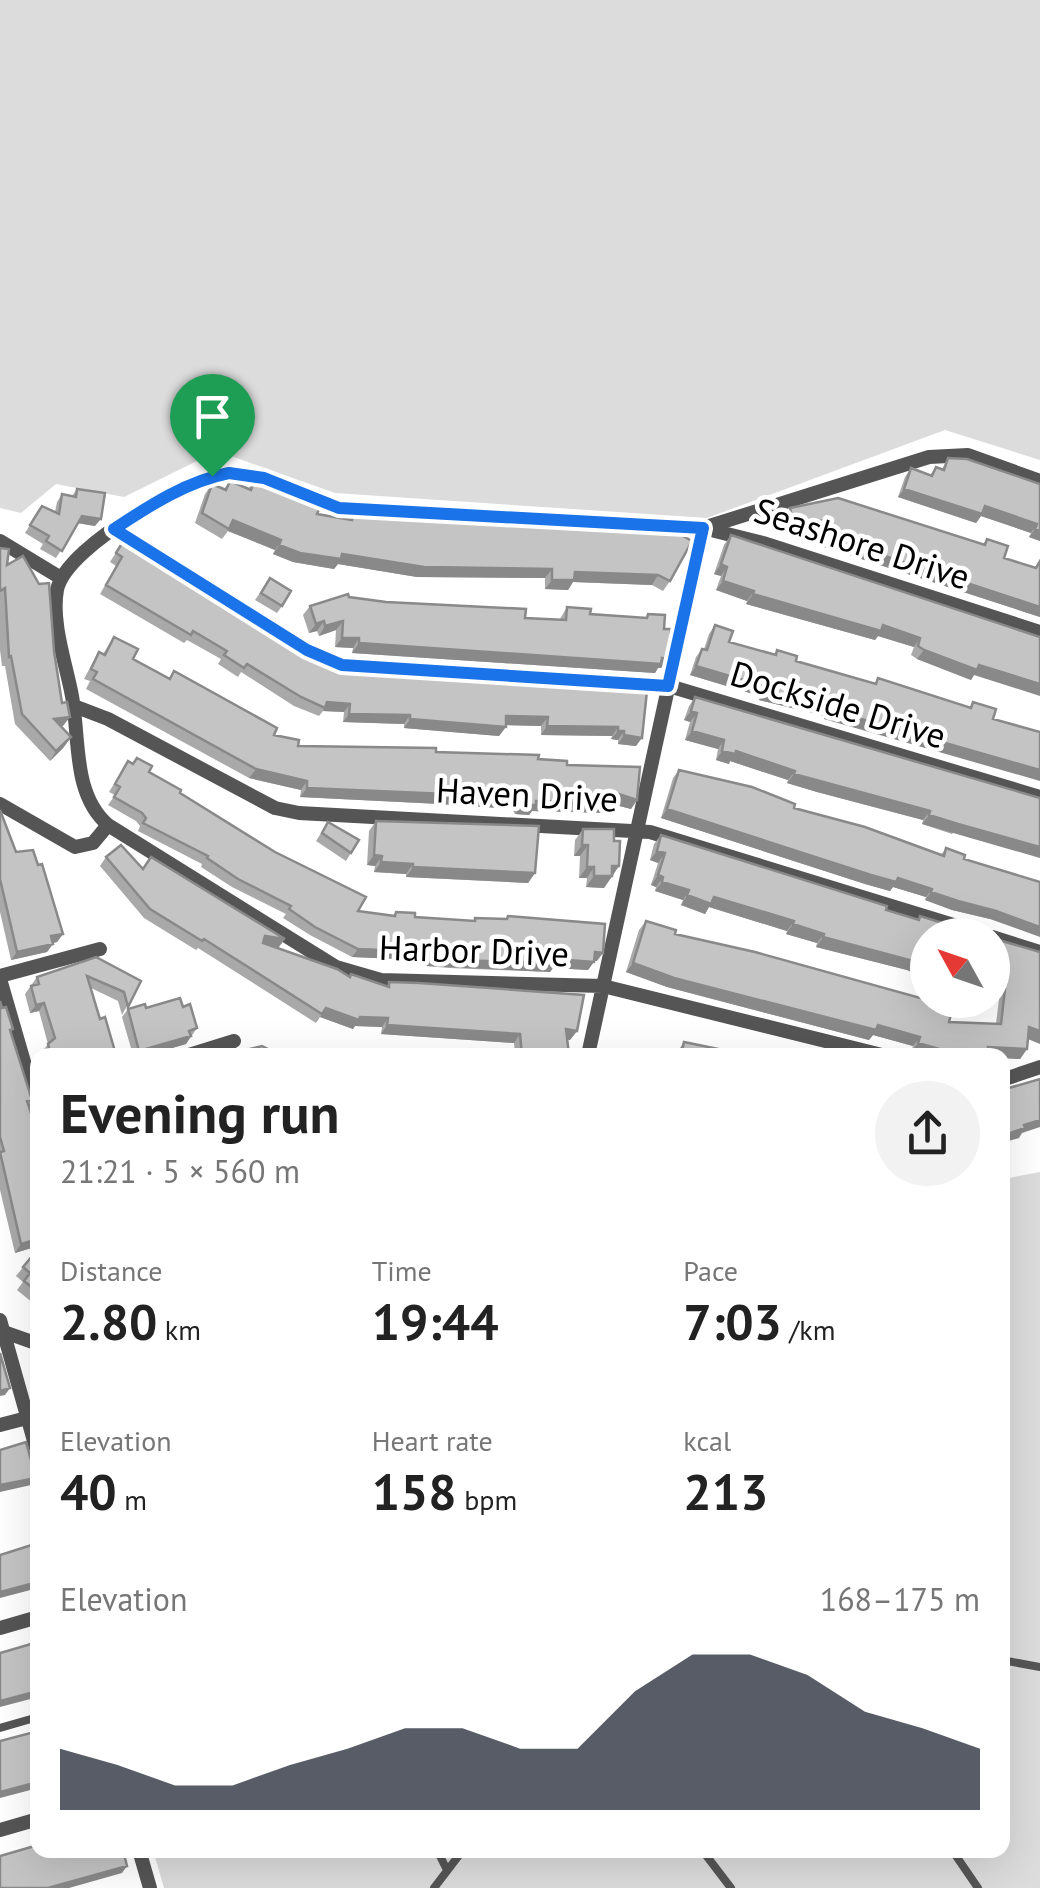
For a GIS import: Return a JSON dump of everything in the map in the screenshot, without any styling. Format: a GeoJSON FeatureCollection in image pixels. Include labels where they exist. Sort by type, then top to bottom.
{"type":"FeatureCollection","features":[{"type":"Feature","properties":{"kind":"street"},"geometry":{"type":"LineString","coordinates":[[590,1048],[703,528],[928,456],[968,455],[1040,480]]}},
{"type":"Feature","properties":{"kind":"street","name":"Seashore Drive"},"geometry":{"type":"LineString","coordinates":[[60,578],[72,563],[114,529],[173,494],[212,476],[229,473],[264,478],[339,508],[703,528],[763,543],[1040,632]]}},
{"type":"Feature","properties":{"kind":"street","name":"Dockside Drive"},"geometry":{"type":"LineString","coordinates":[[114,529],[307,650],[342,665],[668,686],[1040,797]]}},
{"type":"Feature","properties":{"kind":"street"},"geometry":{"type":"LineString","coordinates":[[0,541],[60,578],[57,616],[84,790],[97,815],[108,825],[92,844],[76,847],[0,804]]}},
{"type":"Feature","properties":{"kind":"street","name":"Haven Drive"},"geometry":{"type":"LineString","coordinates":[[74,706],[108,719],[275,808],[298,813],[637,830],[688,842],[931,918]]}},
{"type":"Feature","properties":{"kind":"street","name":"Harbor Drive"},"geometry":{"type":"LineString","coordinates":[[108,825],[336,968],[358,976],[381,980],[604,986],[854,1048]]}},
{"type":"Feature","properties":{"kind":"street","name":"Haven Drive"},"geometry":{"type":"LineString","coordinates":[[1010,943],[1040,952]]}},
{"type":"Feature","properties":{"kind":"street"},"geometry":{"type":"LineString","coordinates":[[30,1080],[0,978],[100,948]]}},
{"type":"Feature","properties":{"kind":"street"},"geometry":{"type":"LineString","coordinates":[[212,1048],[234,1041]]}},
{"type":"Feature","properties":{"kind":"street"},"geometry":{"type":"LineString","coordinates":[[1010,1077],[1040,1067]]}},
{"type":"Feature","properties":{"kind":"street"},"geometry":{"type":"LineString","coordinates":[[2,1326],[30,1340]]}},
{"type":"Feature","properties":{"kind":"street"},"geometry":{"type":"LineString","coordinates":[[2,1326],[30,1428]]}},
{"type":"Feature","properties":{"kind":"street"},"geometry":{"type":"LineString","coordinates":[[0,1425],[30,1414]]}},
{"type":"Feature","properties":{"kind":"street"},"geometry":{"type":"LineString","coordinates":[[0,1628],[30,1619]]}},
{"type":"Feature","properties":{"kind":"street"},"geometry":{"type":"LineString","coordinates":[[0,1830],[30,1821]]}},
{"type":"Feature","properties":{"kind":"street"},"geometry":{"type":"LineString","coordinates":[[141,1858],[147,1887]]}},
{"type":"Feature","properties":{"kind":"lane"},"geometry":{"type":"LineString","coordinates":[[1010,1661],[1040,1667]]}},
{"type":"Feature","properties":{"kind":"lane"},"geometry":{"type":"LineString","coordinates":[[0,1728],[30,1719]]}},
{"type":"Feature","properties":{"kind":"lane"},"geometry":{"type":"LineString","coordinates":[[442,1858],[447,1870]]}},
{"type":"Feature","properties":{"kind":"lane"},"geometry":{"type":"LineString","coordinates":[[434,1888],[457,1858]]}},
{"type":"Feature","properties":{"kind":"lane"},"geometry":{"type":"LineString","coordinates":[[708,1858],[731,1888]]}},
{"type":"Feature","properties":{"kind":"lane"},"geometry":{"type":"LineString","coordinates":[[957,1858],[978,1888]]}},
{"type":"Feature","properties":{"kind":"shaded area"},"geometry":{"type":"Polygon","coordinates":[[[0,0],[1040,0],[1040,460],[945,430],[707,518],[335,493],[217,451],[124,497],[56,484],[21,513],[0,508],[0,0]]]}},
{"type":"Feature","properties":{"kind":"shaded area"},"geometry":{"type":"Polygon","coordinates":[[[1040,1172],[1040,1888],[164,1888],[155,1858],[1010,1858],[1010,1178],[1040,1172]]]}},
{"type":"Feature","properties":{"kind":"building"},"geometry":{"type":"Polygon","coordinates":[[[948,458],[967,459],[1040,484],[1040,531],[1035,529],[1037,524],[985,506],[982,514],[904,489],[911,468],[932,476],[936,467],[944,470],[948,458]]]}},
{"type":"Feature","properties":{"kind":"building"},"geometry":{"type":"Polygon","coordinates":[[[255,479],[321,505],[317,514],[352,520],[353,513],[478,523],[612,526],[672,530],[692,541],[670,581],[658,575],[575,572],[574,580],[552,580],[552,569],[424,567],[342,554],[341,559],[300,553],[279,545],[281,540],[233,520],[229,529],[202,513],[212,484],[226,490],[230,481],[251,490],[255,479]]]}},
{"type":"Feature","properties":{"kind":"building"},"geometry":{"type":"Polygon","coordinates":[[[77,489],[105,493],[101,519],[82,516],[62,551],[46,541],[49,536],[30,525],[42,506],[59,514],[62,494],[76,497],[77,489]]]}},
{"type":"Feature","properties":{"kind":"building"},"geometry":{"type":"Polygon","coordinates":[[[838,498],[985,545],[987,539],[1008,546],[1004,558],[1036,568],[1040,561],[1040,607],[818,534],[824,520],[794,527],[790,508],[838,498]]]}},
{"type":"Feature","properties":{"kind":"building"},"geometry":{"type":"Polygon","coordinates":[[[731,535],[1040,637],[1040,684],[979,665],[977,670],[924,650],[918,646],[920,638],[883,625],[881,631],[753,594],[754,591],[723,581],[727,567],[721,564],[731,535]]]}},
{"type":"Feature","properties":{"kind":"building"},"geometry":{"type":"Polygon","coordinates":[[[124,540],[136,547],[133,551],[198,584],[317,658],[345,671],[647,691],[642,738],[624,735],[618,727],[547,726],[548,717],[506,716],[506,727],[410,719],[410,715],[349,714],[350,704],[327,702],[325,708],[247,664],[244,668],[224,655],[227,651],[193,631],[191,635],[106,585],[122,557],[116,553],[124,540]]]}},
{"type":"Feature","properties":{"kind":"building"},"geometry":{"type":"Polygon","coordinates":[[[0,548],[9,549],[7,565],[23,556],[39,584],[49,583],[62,703],[67,702],[70,717],[54,719],[71,737],[56,751],[22,714],[9,657],[5,588],[0,591],[0,548]]]}},
{"type":"Feature","properties":{"kind":"building"},"geometry":{"type":"Polygon","coordinates":[[[270,578],[291,591],[282,606],[261,593],[270,578]]]}},
{"type":"Feature","properties":{"kind":"building"},"geometry":{"type":"Polygon","coordinates":[[[348,594],[386,602],[526,609],[525,618],[566,620],[567,607],[591,609],[590,614],[647,618],[648,614],[665,615],[664,629],[671,629],[668,659],[662,658],[661,664],[359,643],[359,638],[342,638],[343,621],[316,624],[310,606],[348,594]]]}},
{"type":"Feature","properties":{"kind":"building"},"geometry":{"type":"Polygon","coordinates":[[[715,625],[733,631],[729,642],[776,655],[777,650],[797,656],[796,661],[876,684],[878,678],[971,708],[973,702],[996,709],[993,719],[1040,732],[1040,770],[765,691],[767,687],[696,666],[702,649],[707,650],[715,625]]]}},
{"type":"Feature","properties":{"kind":"building"},"geometry":{"type":"Polygon","coordinates":[[[114,637],[138,649],[133,659],[170,679],[174,671],[277,728],[274,735],[299,740],[298,746],[436,748],[436,752],[539,755],[538,759],[567,761],[567,765],[640,767],[637,800],[616,793],[612,803],[536,801],[536,805],[522,805],[518,800],[447,794],[307,788],[307,781],[256,769],[93,679],[97,672],[91,669],[99,652],[105,655],[114,637]]]}},
{"type":"Feature","properties":{"kind":"building"},"geometry":{"type":"Polygon","coordinates":[[[695,697],[1040,798],[1040,847],[929,815],[930,811],[794,774],[795,771],[736,751],[722,751],[724,740],[692,731],[697,713],[691,711],[695,697]]]}},
{"type":"Feature","properties":{"kind":"building"},"geometry":{"type":"Polygon","coordinates":[[[137,758],[152,766],[149,772],[275,852],[366,897],[358,911],[475,921],[508,916],[605,924],[603,953],[595,952],[594,962],[556,959],[556,963],[455,960],[432,957],[427,952],[358,949],[315,927],[289,909],[291,906],[238,879],[208,856],[143,823],[146,818],[142,813],[114,797],[120,787],[115,784],[128,761],[133,764],[137,758]]]}},
{"type":"Feature","properties":{"kind":"building"},"geometry":{"type":"Polygon","coordinates":[[[679,770],[752,787],[795,804],[794,808],[865,827],[944,856],[946,848],[965,855],[964,859],[1040,882],[1040,927],[898,878],[896,882],[871,875],[667,809],[679,770]]]}},
{"type":"Feature","properties":{"kind":"building"},"geometry":{"type":"Polygon","coordinates":[[[0,810],[16,852],[33,850],[38,865],[42,864],[63,934],[51,936],[53,944],[17,952],[0,879],[0,810]]]}},
{"type":"Feature","properties":{"kind":"building"},"geometry":{"type":"Polygon","coordinates":[[[376,821],[539,826],[535,873],[381,862],[382,856],[374,855],[376,821]]]}},
{"type":"Feature","properties":{"kind":"building"},"geometry":{"type":"Polygon","coordinates":[[[328,822],[359,840],[351,853],[322,833],[328,822]]]}},
{"type":"Feature","properties":{"kind":"building"},"geometry":{"type":"Polygon","coordinates":[[[583,829],[614,829],[614,841],[620,841],[619,866],[612,866],[612,876],[594,876],[594,867],[587,867],[588,845],[582,845],[583,829]]]}},
{"type":"Feature","properties":{"kind":"building"},"geometry":{"type":"Polygon","coordinates":[[[661,835],[887,906],[886,910],[912,918],[910,960],[823,937],[824,934],[793,924],[794,921],[714,897],[711,904],[687,895],[689,890],[662,882],[663,877],[658,875],[665,853],[657,851],[661,835]]]}},
{"type":"Feature","properties":{"kind":"building"},"geometry":{"type":"Polygon","coordinates":[[[121,845],[143,869],[151,857],[285,939],[265,936],[263,943],[350,977],[351,974],[389,987],[389,982],[419,983],[584,995],[577,1031],[566,1029],[568,1048],[521,1048],[520,1034],[387,1025],[388,1018],[359,1020],[326,1008],[322,1014],[150,909],[106,857],[121,845]]]}},
{"type":"Feature","properties":{"kind":"building"},"geometry":{"type":"Polygon","coordinates":[[[646,921],[676,930],[675,934],[910,995],[910,1018],[1001,1024],[1002,1018],[1010,1018],[1010,943],[1040,952],[1040,1031],[1029,1027],[1027,1049],[936,1048],[918,1043],[920,1037],[878,1025],[876,1030],[674,978],[633,963],[646,921]]]}},
{"type":"Feature","properties":{"kind":"building"},"geometry":{"type":"Polygon","coordinates":[[[96,957],[141,981],[128,1007],[124,992],[87,976],[114,1048],[49,1048],[55,1038],[44,1003],[36,1005],[31,986],[39,984],[37,977],[96,957]]]}},
{"type":"Feature","properties":{"kind":"building"},"geometry":{"type":"Polygon","coordinates":[[[180,998],[183,1007],[190,1004],[197,1028],[189,1031],[191,1036],[138,1048],[128,1009],[145,1004],[146,1008],[180,998]]]}},
{"type":"Feature","properties":{"kind":"building"},"geometry":{"type":"Polygon","coordinates":[[[0,1001],[2,1008],[6,1007],[30,1094],[30,1241],[21,1244],[0,1137],[0,1001]]]}},
{"type":"Feature","properties":{"kind":"building"},"geometry":{"type":"Polygon","coordinates":[[[684,1042],[713,1048],[683,1048],[684,1042]]]}},
{"type":"Feature","properties":{"kind":"building"},"geometry":{"type":"Polygon","coordinates":[[[1040,1079],[1040,1120],[1010,1133],[1010,1088],[1040,1079]]]}},
{"type":"Feature","properties":{"kind":"building"},"geometry":{"type":"Polygon","coordinates":[[[0,1353],[10,1388],[0,1391],[0,1353]]]}},
{"type":"Feature","properties":{"kind":"building"},"geometry":{"type":"Polygon","coordinates":[[[26,1442],[30,1479],[0,1485],[0,1450],[26,1442]]]}},
{"type":"Feature","properties":{"kind":"building"},"geometry":{"type":"Polygon","coordinates":[[[30,1546],[30,1584],[0,1592],[0,1555],[30,1546]]]}},
{"type":"Feature","properties":{"kind":"building"},"geometry":{"type":"Polygon","coordinates":[[[30,1644],[30,1693],[0,1701],[0,1653],[30,1644]]]}},
{"type":"Feature","properties":{"kind":"building"},"geometry":{"type":"Polygon","coordinates":[[[30,1733],[30,1784],[0,1792],[0,1741],[30,1733]]]}},
{"type":"Feature","properties":{"kind":"building"},"geometry":{"type":"Polygon","coordinates":[[[30,1847],[30,1858],[125,1858],[127,1866],[48,1888],[0,1888],[0,1856],[30,1847]]]}},
{"type":"Feature","properties":{"kind":"route"},"geometry":{"type":"LineString","coordinates":[[229,473],[264,478],[339,508],[703,528],[668,686],[360,668],[324,658],[114,529],[159,500],[212,476],[229,473]]}}]}
